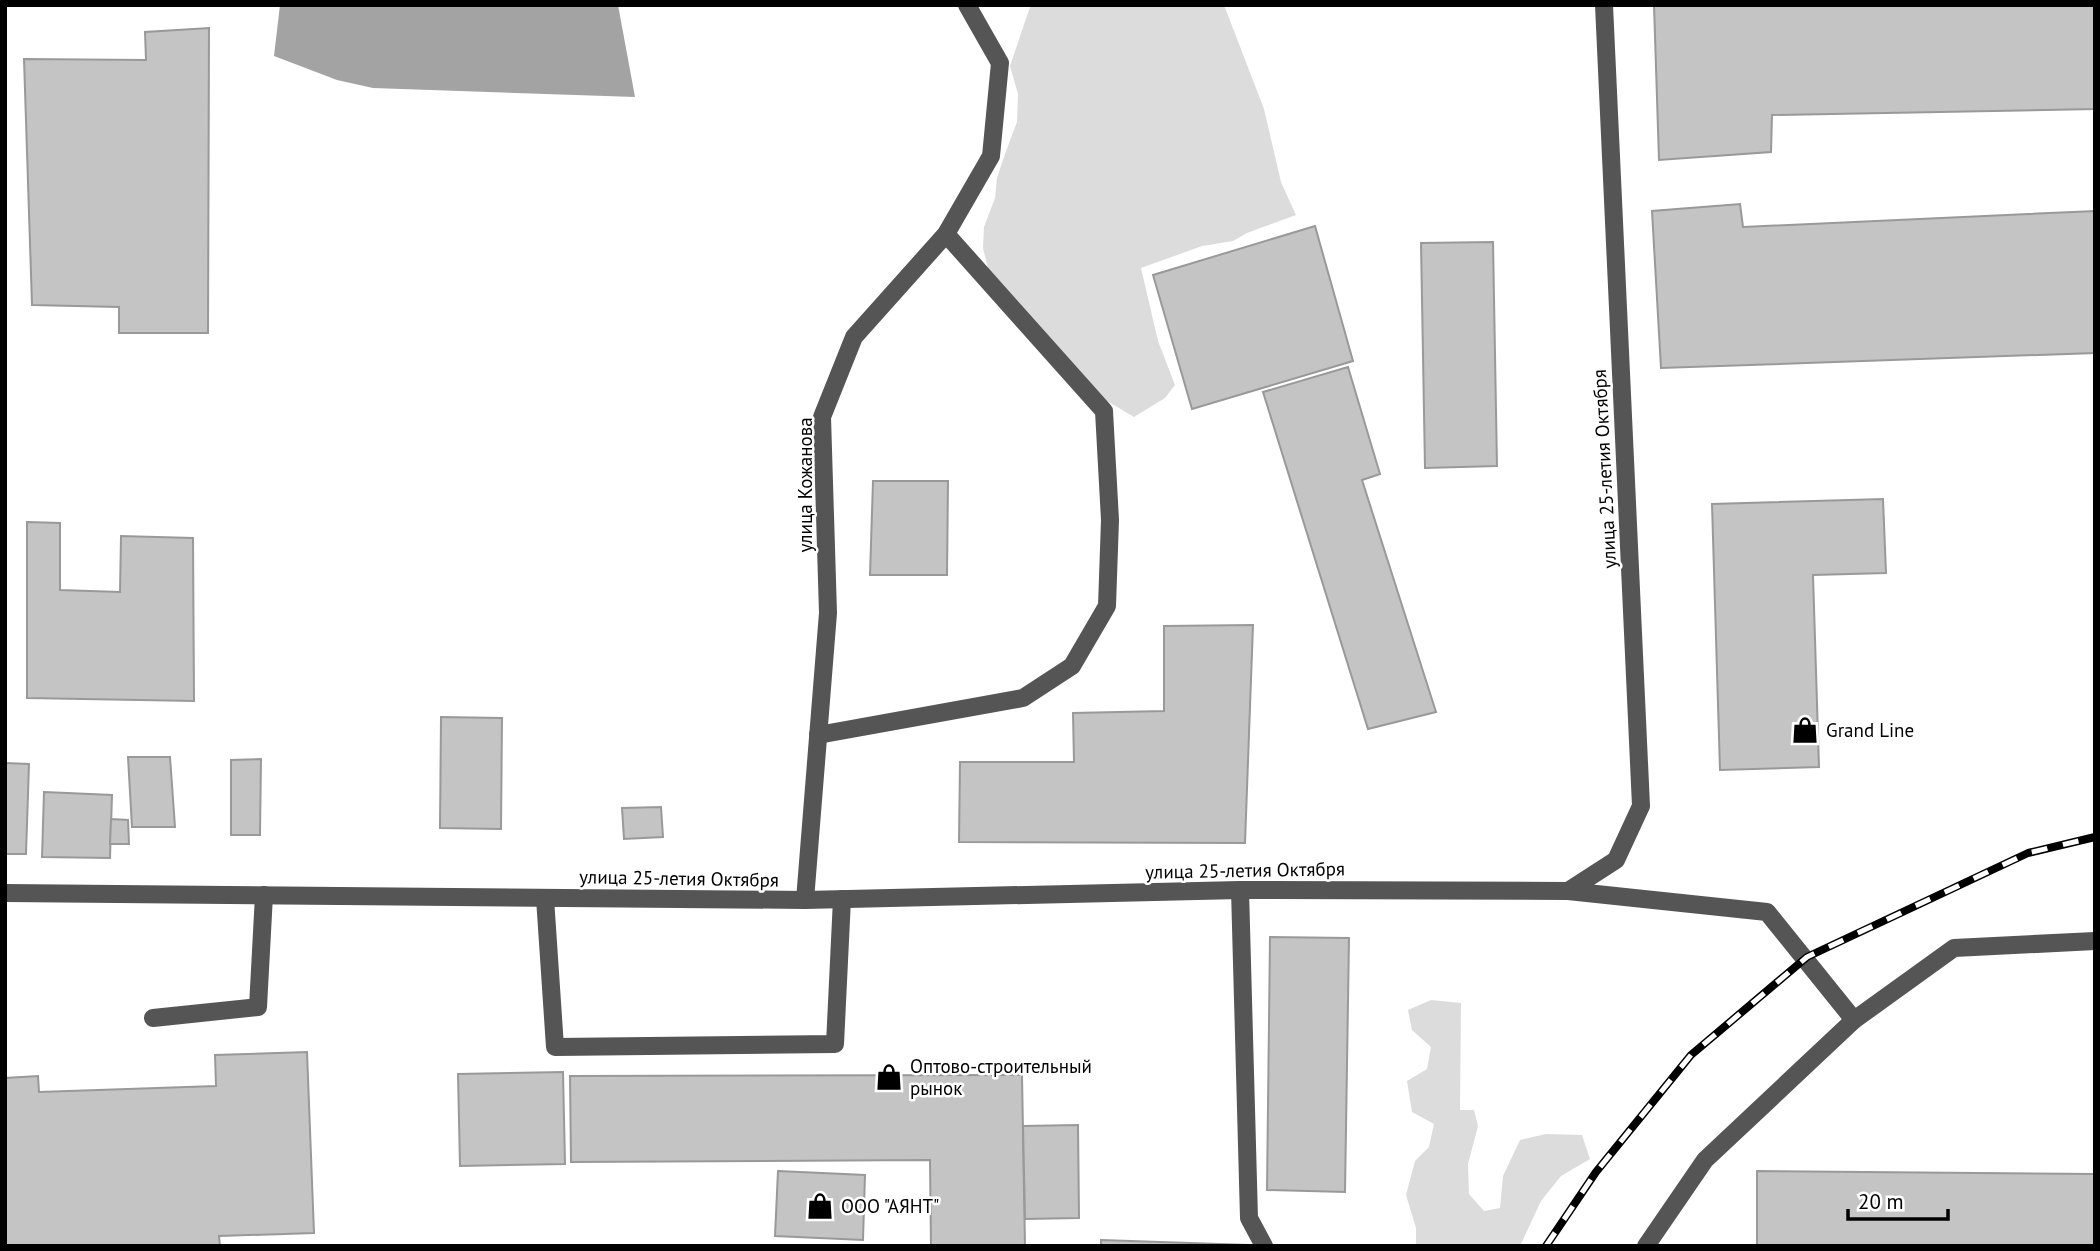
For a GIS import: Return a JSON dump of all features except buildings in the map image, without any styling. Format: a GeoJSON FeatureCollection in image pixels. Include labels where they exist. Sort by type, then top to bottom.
{"type":"FeatureCollection","features":[{"type":"Feature","properties":{"kind":"street","name":"улица Кожанова"},"geometry":{"type":"LineString","coordinates":[[805,900],[828,613],[822,416],[853,337],[946,234],[991,156],[1000,62],[967,5]]}},
{"type":"Feature","properties":{"kind":"street","name":"улица 25-летия Октября"},"geometry":{"type":"LineString","coordinates":[[5,892],[805,900],[1240,890],[1568,891],[1616,860],[1641,806],[1604,5]]}},
{"type":"Feature","properties":{"kind":"street"},"geometry":{"type":"LineString","coordinates":[[818,735],[1023,698],[1072,666],[1107,606],[1110,520],[1104,411],[946,234]]}},
{"type":"Feature","properties":{"kind":"street"},"geometry":{"type":"LineString","coordinates":[[1240,890],[1249,1218],[1264,1246]]}},
{"type":"Feature","properties":{"kind":"street"},"geometry":{"type":"LineString","coordinates":[[1568,891],[1767,912],[1854,1020]]}},
{"type":"Feature","properties":{"kind":"street"},"geometry":{"type":"LineString","coordinates":[[153,1018],[258,1007],[264,895]]}},
{"type":"Feature","properties":{"kind":"street"},"geometry":{"type":"LineString","coordinates":[[545,898],[555,1047],[835,1044],[842,899]]}},
{"type":"Feature","properties":{"kind":"street"},"geometry":{"type":"LineString","coordinates":[[1646,1246],[1705,1160],[1854,1020],[1954,948],[2095,941]]}},
{"type":"Feature","properties":{"kind":"shaded area"},"geometry":{"type":"Polygon","coordinates":[[[280,5],[618,5],[635,97],[373,88],[337,80],[274,56],[280,5]]]}},
{"type":"Feature","properties":{"kind":"shaded area"},"geometry":{"type":"Polygon","coordinates":[[[1028,5],[1224,5],[1264,109],[1281,182],[1296,215],[1233,241],[1202,246],[1141,268],[1158,341],[1175,385],[1165,398],[1134,417],[1107,401],[990,277],[983,248],[984,227],[995,198],[997,178],[1017,122],[1018,94],[1010,66],[1030,7],[1028,5]]]}},
{"type":"Feature","properties":{"kind":"shaded area"},"geometry":{"type":"Polygon","coordinates":[[[1431,1000],[1461,1003],[1460,1110],[1474,1110],[1478,1126],[1468,1164],[1469,1194],[1484,1211],[1500,1208],[1503,1176],[1520,1140],[1546,1134],[1582,1135],[1590,1159],[1561,1176],[1541,1201],[1520,1246],[1416,1246],[1416,1228],[1406,1195],[1415,1161],[1429,1147],[1434,1124],[1412,1112],[1407,1081],[1427,1069],[1431,1047],[1412,1030],[1408,1010],[1431,1000]]]}},
{"type":"Feature","properties":{"kind":"railway"},"geometry":{"type":"LineString","coordinates":[[1546,1246],[1596,1172],[1691,1055],[1807,957],[2028,853],[2095,837]]}},
{"type":"Feature","properties":{"kind":"place","name":"Grand Line"},"geometry":{"type":"Point","coordinates":[1805,730]}},
{"type":"Feature","properties":{"kind":"place","name":"Оптово-строительный рынок"},"geometry":{"type":"Point","coordinates":[889,1077]}},
{"type":"Feature","properties":{"kind":"place","name":"ООО \"АЯНТ\""},"geometry":{"type":"Point","coordinates":[820,1206]}}]}
